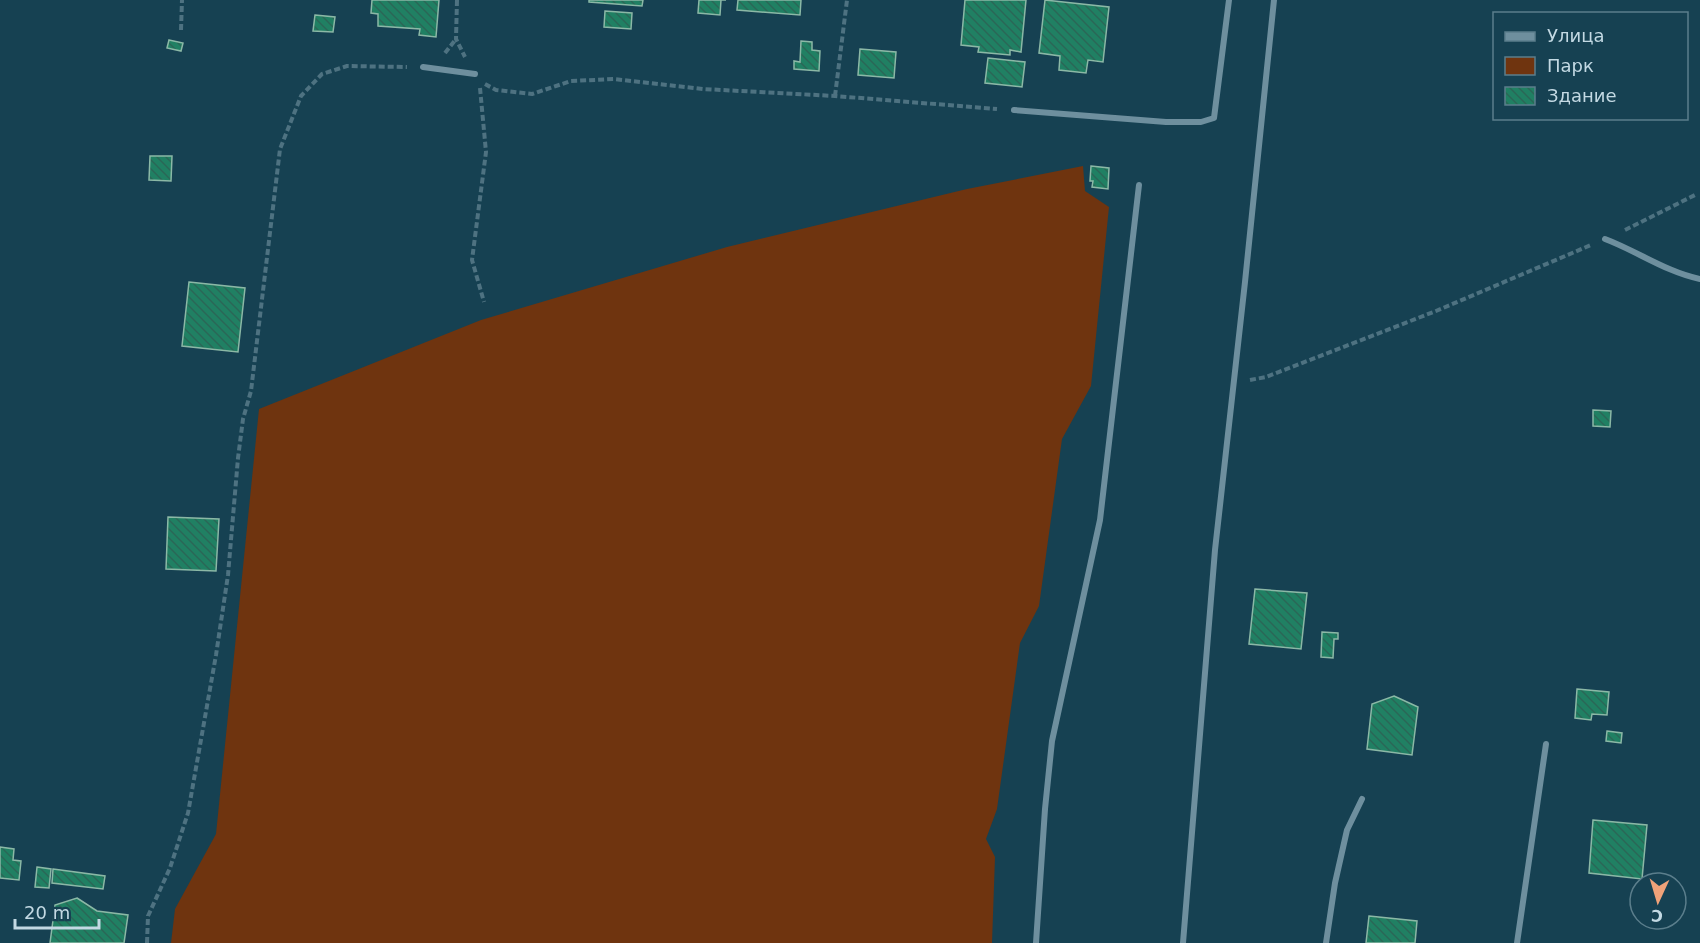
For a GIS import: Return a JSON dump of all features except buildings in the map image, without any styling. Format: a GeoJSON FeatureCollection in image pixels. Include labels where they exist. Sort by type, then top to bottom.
{"type":"FeatureCollection","features":[{"type":"Feature","properties":{"kind":"street"},"geometry":{"type":"LineString","coordinates":[[1014,110],[1166,122],[1201,122],[1214,118],[1229,0]]}},
{"type":"Feature","properties":{"kind":"street"},"geometry":{"type":"LineString","coordinates":[[1183,943],[1215,550],[1274,0]]}},
{"type":"Feature","properties":{"kind":"street"},"geometry":{"type":"LineString","coordinates":[[423,67],[475,74]]}},
{"type":"Feature","properties":{"kind":"street"},"geometry":{"type":"LineString","coordinates":[[1036,943],[1052,741],[1100,520],[1139,185]]}},
{"type":"Feature","properties":{"kind":"street"},"geometry":{"type":"LineString","coordinates":[[1605,239],[1631,249],[1659,264],[1700,279]]}},
{"type":"Feature","properties":{"kind":"street"},"geometry":{"type":"LineString","coordinates":[[1518,943],[1546,744]]}},
{"type":"Feature","properties":{"kind":"street"},"geometry":{"type":"LineString","coordinates":[[1326,943],[1335,883],[1347,830],[1362,799]]}},
{"type":"Feature","properties":{"kind":"path"},"geometry":{"type":"LineString","coordinates":[[181,30],[182,0]]}},
{"type":"Feature","properties":{"kind":"path"},"geometry":{"type":"LineString","coordinates":[[457,0],[456,39],[475,74]]}},
{"type":"Feature","properties":{"kind":"path"},"geometry":{"type":"LineString","coordinates":[[835,96],[847,0]]}},
{"type":"Feature","properties":{"kind":"path"},"geometry":{"type":"LineString","coordinates":[[147,943],[148,916],[170,868],[188,813],[216,655],[228,575],[238,458],[243,419],[251,391],[280,149],[301,96],[322,74],[346,66],[423,67],[439,61],[456,39]]}},
{"type":"Feature","properties":{"kind":"path"},"geometry":{"type":"LineString","coordinates":[[483,302],[472,260],[486,152],[479,81],[496,90],[532,94],[571,81],[614,79],[703,89],[835,96],[1014,110]]}},
{"type":"Feature","properties":{"kind":"path"},"geometry":{"type":"LineString","coordinates":[[1234,383],[1266,377],[1386,331],[1605,239],[1697,194]]}},
{"type":"Feature","properties":{"kind":"green space"},"geometry":{"type":"Polygon","coordinates":[[[1083,166],[1085,191],[1109,207],[1091,386],[1062,439],[1039,606],[1020,643],[997,809],[986,839],[995,857],[992,943],[171,943],[175,909],[216,834],[259,409],[481,320],[727,247],[967,189],[1083,166]]]}}]}
